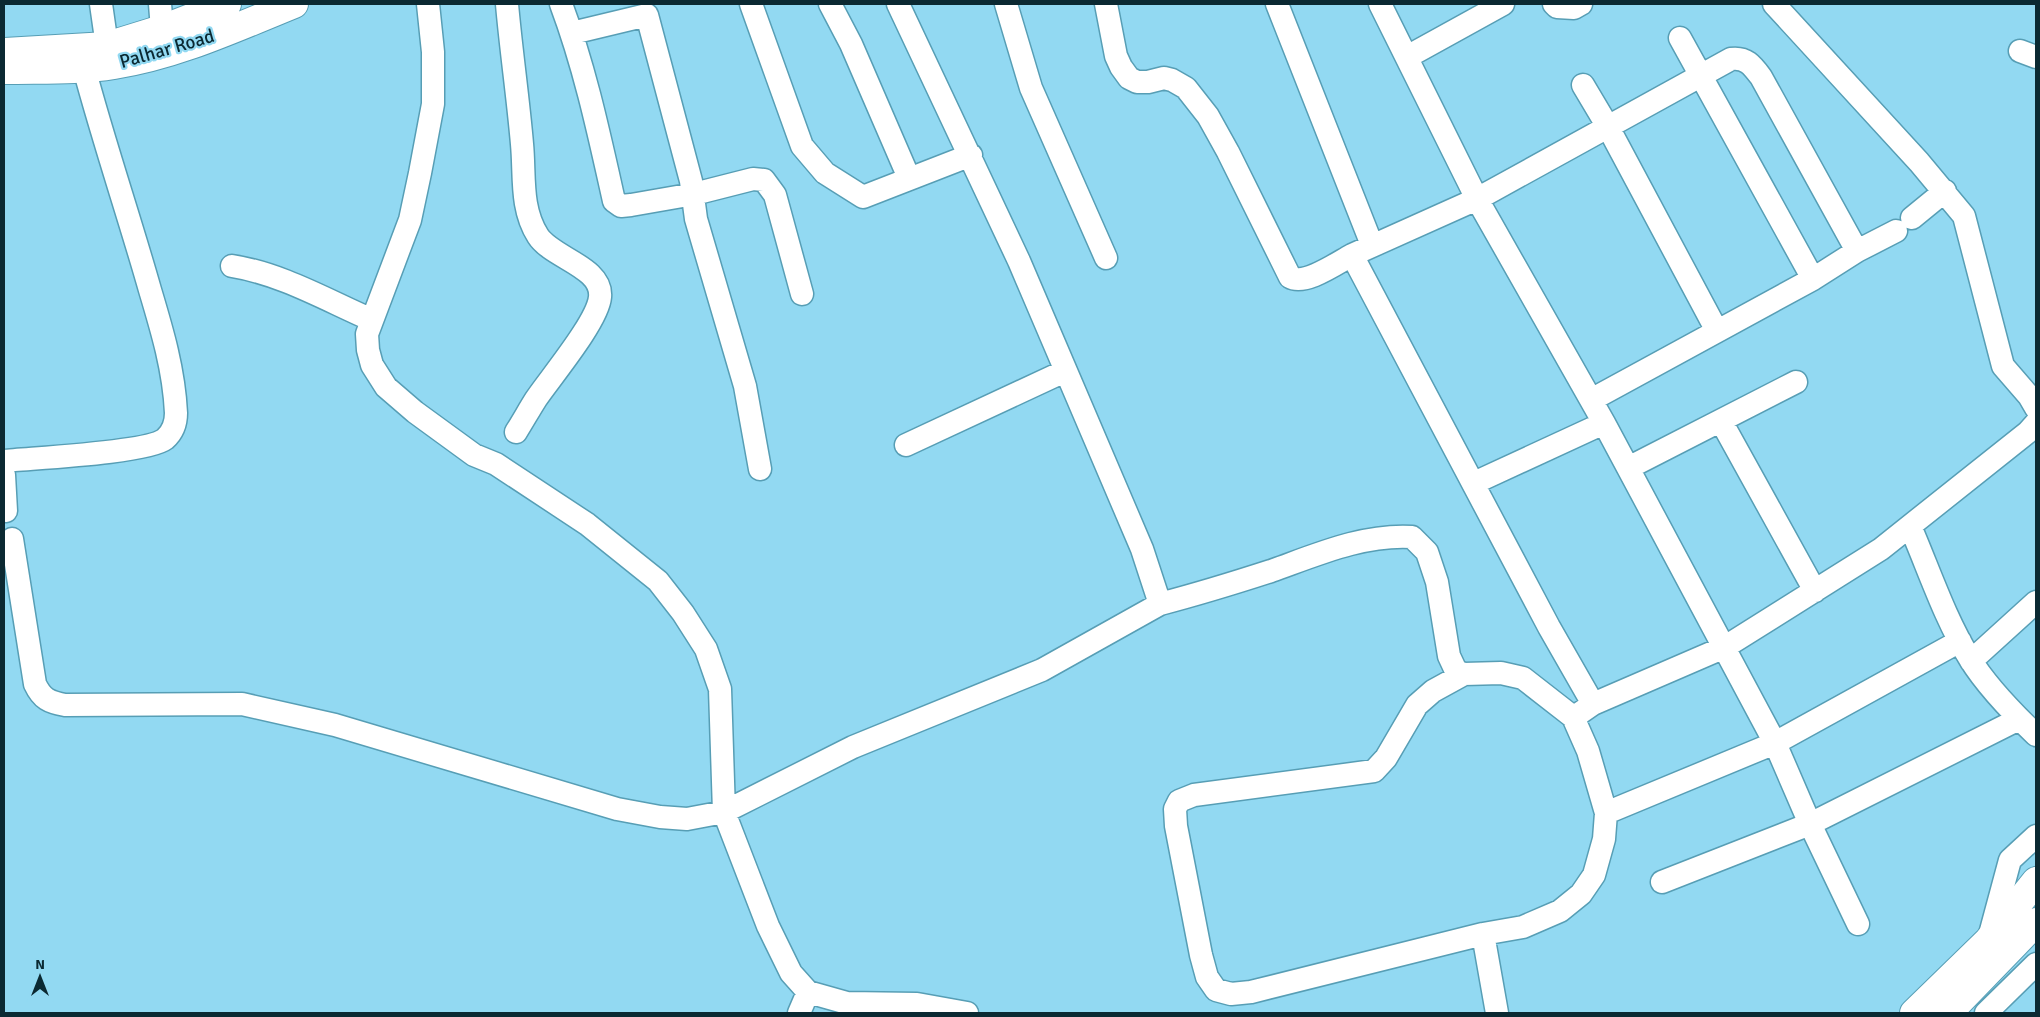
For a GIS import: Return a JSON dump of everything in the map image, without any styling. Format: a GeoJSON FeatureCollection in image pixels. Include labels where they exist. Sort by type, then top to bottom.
{"type":"FeatureCollection","features":[{"type":"Feature","properties":{"kind":"main road","name":"Palhar Road"},"geometry":{"type":"LineString","coordinates":[[4,70],[36,60],[106,46],[164,28],[227,4]]}},
{"type":"Feature","properties":{"kind":"main road","name":"Palhar Road"},"geometry":{"type":"LineString","coordinates":[[4,52],[36,60],[84,68],[112,65],[164,28],[294,4]]}},
{"type":"Feature","properties":{"kind":"main road"},"geometry":{"type":"LineString","coordinates":[[1914,1013],[1988,941],[2036,881]]}},
{"type":"Feature","properties":{"kind":"main road"},"geometry":{"type":"LineString","coordinates":[[1948,1013],[2036,922]]}},
{"type":"Feature","properties":{"kind":"street"},"geometry":{"type":"LineString","coordinates":[[101,4],[106,46]]}},
{"type":"Feature","properties":{"kind":"street"},"geometry":{"type":"LineString","coordinates":[[428,4],[433,52],[431,112],[410,220],[367,334],[368,350],[372,365],[386,386],[415,412],[474,455],[496,464],[588,524],[658,581],[684,613],[706,649],[720,689],[724,812],[768,926],[791,973],[808,992],[847,1003],[917,1004],[967,1013]]}},
{"type":"Feature","properties":{"kind":"street"},"geometry":{"type":"LineString","coordinates":[[507,4],[522,143],[526,210],[538,237],[556,252],[590,273],[598,282],[600,290],[600,299],[591,318],[516,432]]}},
{"type":"Feature","properties":{"kind":"street"},"geometry":{"type":"LineString","coordinates":[[561,4],[572,33],[588,88],[614,201],[621,206],[694,194],[753,179],[764,180],[775,195],[802,294]]}},
{"type":"Feature","properties":{"kind":"street"},"geometry":{"type":"LineString","coordinates":[[751,4],[802,146],[825,173],[863,197],[971,154]]}},
{"type":"Feature","properties":{"kind":"street"},"geometry":{"type":"LineString","coordinates":[[830,4],[851,44],[909,178]]}},
{"type":"Feature","properties":{"kind":"street"},"geometry":{"type":"LineString","coordinates":[[898,4],[971,154],[1142,549],[1160,604]]}},
{"type":"Feature","properties":{"kind":"street"},"geometry":{"type":"LineString","coordinates":[[1006,4],[1031,88],[1106,258]]}},
{"type":"Feature","properties":{"kind":"street"},"geometry":{"type":"LineString","coordinates":[[1106,4],[1116,56],[1129,78],[1137,82],[1148,82],[1164,78],[1172,80],[1186,88],[1192,95],[1208,116],[1290,277],[1295,280],[1308,278],[1372,245],[1477,199],[1731,59],[1741,58],[1752,65],[1857,251]]}},
{"type":"Feature","properties":{"kind":"street"},"geometry":{"type":"LineString","coordinates":[[1278,4],[1372,245]]}},
{"type":"Feature","properties":{"kind":"street"},"geometry":{"type":"LineString","coordinates":[[1380,4],[1477,199],[1604,423],[1775,743],[1810,824],[1858,924]]}},
{"type":"Feature","properties":{"kind":"street"},"geometry":{"type":"LineString","coordinates":[[1406,57],[1503,4]]}},
{"type":"Feature","properties":{"kind":"street"},"geometry":{"type":"LineString","coordinates":[[1554,4],[1557,7],[1566,8],[1581,4]]}},
{"type":"Feature","properties":{"kind":"street"},"geometry":{"type":"LineString","coordinates":[[1774,4],[1945,191],[1964,216],[2003,366],[2029,396],[2036,408]]}},
{"type":"Feature","properties":{"kind":"street"},"geometry":{"type":"LineString","coordinates":[[572,33],[647,15],[694,194],[696,219],[745,386],[760,469]]}},
{"type":"Feature","properties":{"kind":"street"},"geometry":{"type":"LineString","coordinates":[[1680,38],[1814,279]]}},
{"type":"Feature","properties":{"kind":"street"},"geometry":{"type":"LineString","coordinates":[[4,461],[141,448],[163,441],[174,430],[176,414],[169,357],[139,250],[103,139],[84,68]]}},
{"type":"Feature","properties":{"kind":"street"},"geometry":{"type":"LineString","coordinates":[[1583,85],[1608,127],[1717,331]]}},
{"type":"Feature","properties":{"kind":"street"},"geometry":{"type":"LineString","coordinates":[[1591,400],[1814,279],[1904,224],[1945,191]]}},
{"type":"Feature","properties":{"kind":"street"},"geometry":{"type":"LineString","coordinates":[[1352,256],[1549,627],[1593,704]]}},
{"type":"Feature","properties":{"kind":"street"},"geometry":{"type":"LineString","coordinates":[[232,266],[260,271],[283,279],[372,320]]}},
{"type":"Feature","properties":{"kind":"street"},"geometry":{"type":"LineString","coordinates":[[906,445],[1065,370]]}},
{"type":"Feature","properties":{"kind":"street"},"geometry":{"type":"LineString","coordinates":[[1628,468],[1796,382]]}},
{"type":"Feature","properties":{"kind":"street"},"geometry":{"type":"LineString","coordinates":[[1721,420],[1815,591]]}},
{"type":"Feature","properties":{"kind":"street"},"geometry":{"type":"LineString","coordinates":[[1474,483],[1604,423]]}},
{"type":"Feature","properties":{"kind":"street"},"geometry":{"type":"LineString","coordinates":[[1573,717],[1593,704],[1724,647],[1815,591],[1881,549],[2028,432],[2036,423]]}},
{"type":"Feature","properties":{"kind":"street"},"geometry":{"type":"LineString","coordinates":[[4,475],[6,511]]}},
{"type":"Feature","properties":{"kind":"street"},"geometry":{"type":"LineString","coordinates":[[1910,526],[1960,641],[1971,661],[2019,719],[2036,735]]}},
{"type":"Feature","properties":{"kind":"street"},"geometry":{"type":"LineString","coordinates":[[12,540],[35,684],[40,695],[50,702],[74,705],[242,704],[335,725],[617,808],[660,817],[687,819],[724,812],[853,747],[1042,670],[1160,604],[1219,588],[1349,544],[1391,536],[1412,537],[1427,552],[1437,582],[1449,656],[1456,671],[1464,674],[1500,673],[1523,678],[1573,717],[1588,751],[1606,813],[1604,839],[1594,875],[1581,894],[1560,911],[1523,927],[1483,934],[1251,992],[1231,994],[1216,990],[1207,977],[1201,955],[1176,826],[1175,808],[1179,801],[1194,795],[1374,772],[1386,758],[1418,705],[1433,691],[1464,674]]}},
{"type":"Feature","properties":{"kind":"street"},"geometry":{"type":"LineString","coordinates":[[1971,661],[2036,602]]}},
{"type":"Feature","properties":{"kind":"street"},"geometry":{"type":"LineString","coordinates":[[1606,813],[1775,743],[1960,641]]}},
{"type":"Feature","properties":{"kind":"street"},"geometry":{"type":"LineString","coordinates":[[1662,882],[1810,824],[2019,719]]}},
{"type":"Feature","properties":{"kind":"street"},"geometry":{"type":"LineString","coordinates":[[1988,941],[2010,860],[2036,836]]}},
{"type":"Feature","properties":{"kind":"street"},"geometry":{"type":"LineString","coordinates":[[1483,934],[1497,1013]]}},
{"type":"Feature","properties":{"kind":"street"},"geometry":{"type":"LineString","coordinates":[[1986,1013],[2036,964]]}},
{"type":"Feature","properties":{"kind":"street"},"geometry":{"type":"LineString","coordinates":[[799,1013],[808,992]]}}]}
